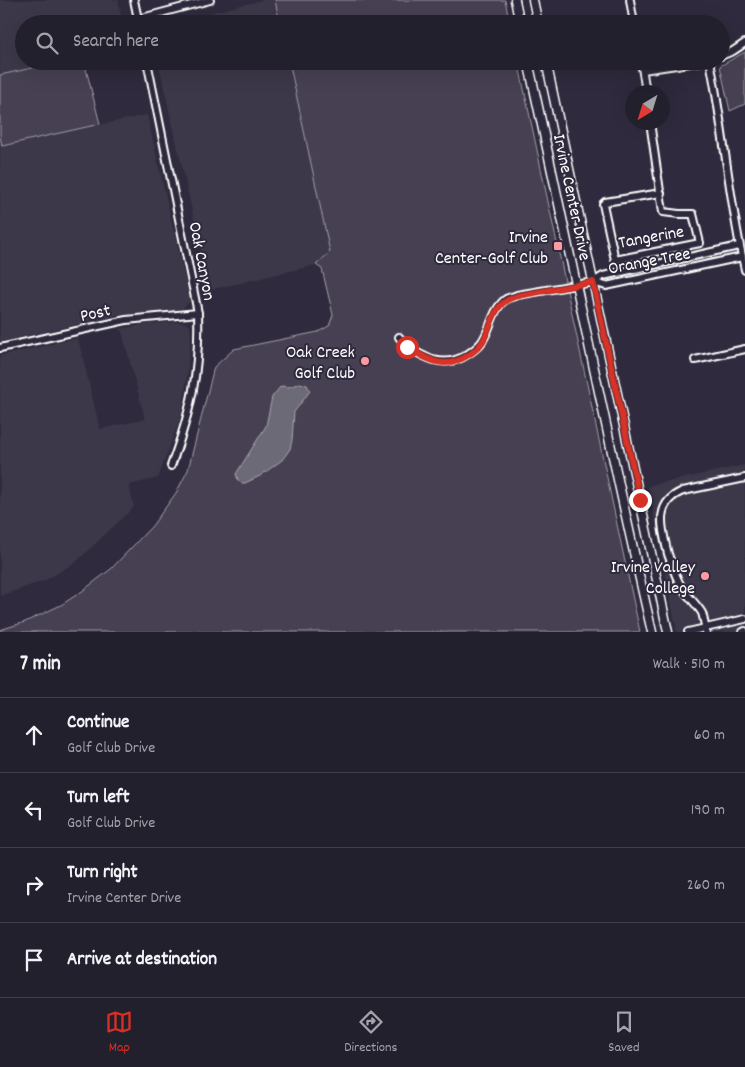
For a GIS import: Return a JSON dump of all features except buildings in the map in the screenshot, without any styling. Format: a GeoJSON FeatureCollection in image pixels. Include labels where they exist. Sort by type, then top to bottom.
{"type":"FeatureCollection","features":[{"type":"Feature","properties":{"kind":"main road"},"geometry":{"type":"LineString","coordinates":[[515,0],[518,15]]}},
{"type":"Feature","properties":{"kind":"main road"},"geometry":{"type":"LineString","coordinates":[[533,0],[536,15]]}},
{"type":"Feature","properties":{"kind":"main road","name":"Irvine Center Drive"},"geometry":{"type":"LineString","coordinates":[[530,70],[652,632]]}},
{"type":"Feature","properties":{"kind":"main road","name":"Irvine Center Drive"},"geometry":{"type":"LineString","coordinates":[[548,70],[668,632]]}},
{"type":"Feature","properties":{"kind":"street"},"geometry":{"type":"LineString","coordinates":[[134,0],[137,15]]}},
{"type":"Feature","properties":{"kind":"street"},"geometry":{"type":"LineString","coordinates":[[159,15],[210,0]]}},
{"type":"Feature","properties":{"kind":"street"},"geometry":{"type":"LineString","coordinates":[[630,0],[632,15]]}},
{"type":"Feature","properties":{"kind":"street"},"geometry":{"type":"LineString","coordinates":[[730,52],[745,43]]}},
{"type":"Feature","properties":{"kind":"street","name":"Oak Canyon"},"geometry":{"type":"LineString","coordinates":[[149,70],[198,313],[199,346],[196,375],[182,436],[171,466]]}},
{"type":"Feature","properties":{"kind":"street"},"geometry":{"type":"LineString","coordinates":[[643,70],[645,85]]}},
{"type":"Feature","properties":{"kind":"street"},"geometry":{"type":"LineString","coordinates":[[712,70],[720,109],[739,246],[745,270]]}},
{"type":"Feature","properties":{"kind":"street","name":"Tangerine"},"geometry":{"type":"LineString","coordinates":[[651,130],[664,212],[693,214],[700,243],[615,260],[603,204],[605,202],[661,193]]}},
{"type":"Feature","properties":{"kind":"street","name":"Orange Tree"},"geometry":{"type":"LineString","coordinates":[[593,282],[603,276],[739,246]]}},
{"type":"Feature","properties":{"kind":"street","name":"Orange Tree"},"geometry":{"type":"LineString","coordinates":[[593,282],[606,286],[742,257]]}},
{"type":"Feature","properties":{"kind":"street"},"geometry":{"type":"LineString","coordinates":[[398,337],[407,347],[421,356],[443,363],[458,360],[473,352],[482,341],[490,323],[506,299],[593,282]]}},
{"type":"Feature","properties":{"kind":"street","name":"Post"},"geometry":{"type":"LineString","coordinates":[[0,348],[126,320],[198,313]]}},
{"type":"Feature","properties":{"kind":"street"},"geometry":{"type":"LineString","coordinates":[[695,360],[745,349]]}},
{"type":"Feature","properties":{"kind":"street"},"geometry":{"type":"LineString","coordinates":[[706,630],[702,614],[675,575],[662,532],[664,508],[675,494],[745,478]]}},
{"type":"Feature","properties":{"kind":"street"},"geometry":{"type":"LineString","coordinates":[[688,632],[706,630],[745,619]]}},
{"type":"Feature","properties":{"kind":"shaded area"},"geometry":{"type":"Polygon","coordinates":[[[0,0],[118,0],[121,15],[15,15],[15,70],[23,70],[0,75],[0,0]]]}},
{"type":"Feature","properties":{"kind":"shaded area"},"geometry":{"type":"Polygon","coordinates":[[[262,0],[275,0],[278,15],[201,15],[262,0]]]}},
{"type":"Feature","properties":{"kind":"shaded area"},"geometry":{"type":"Polygon","coordinates":[[[275,0],[505,0],[508,15],[278,15],[275,0]]]}},
{"type":"Feature","properties":{"kind":"shaded area"},"geometry":{"type":"Polygon","coordinates":[[[745,52],[745,104],[730,111],[721,70],[730,70],[730,60],[745,52]]]}},
{"type":"Feature","properties":{"kind":"shaded area"},"geometry":{"type":"Polygon","coordinates":[[[23,70],[86,70],[100,124],[2,146],[0,135],[0,75],[23,70]]]}},
{"type":"Feature","properties":{"kind":"shaded area"},"geometry":{"type":"Polygon","coordinates":[[[160,70],[291,70],[330,252],[316,265],[210,290],[160,70]]]}},
{"type":"Feature","properties":{"kind":"shaded area"},"geometry":{"type":"Polygon","coordinates":[[[291,70],[520,70],[640,632],[0,632],[0,630],[25,622],[61,605],[81,592],[111,569],[152,526],[176,493],[188,470],[214,367],[234,349],[318,332],[329,326],[333,315],[322,269],[316,265],[330,252],[291,70]]]}},
{"type":"Feature","properties":{"kind":"shaded area"},"geometry":{"type":"Polygon","coordinates":[[[147,115],[190,301],[182,309],[118,315],[0,342],[0,130],[4,145],[147,115]]]}},
{"type":"Feature","properties":{"kind":"shaded area"},"geometry":{"type":"Polygon","coordinates":[[[179,322],[190,326],[187,376],[182,413],[158,478],[129,485],[134,507],[76,562],[46,580],[0,596],[0,356],[78,338],[100,429],[145,419],[122,332],[118,329],[148,324],[179,322]]]}},
{"type":"Feature","properties":{"kind":"shaded area"},"geometry":{"type":"Polygon","coordinates":[[[300,383],[307,385],[310,391],[294,412],[290,449],[282,460],[260,476],[241,483],[236,474],[266,426],[272,397],[281,386],[289,387],[300,383]]]}},
{"type":"Feature","properties":{"kind":"shaded area","name":"Irvine Valley College"},"geometry":{"type":"Polygon","coordinates":[[[745,465],[745,632],[677,632],[648,486],[745,465]]]}},
{"type":"Feature","properties":{"kind":"place","name":"Irvine Center-Golf Club"},"geometry":{"type":"Point","coordinates":[558,246]}},
{"type":"Feature","properties":{"kind":"place","name":"Oak Creek Golf Club"},"geometry":{"type":"Point","coordinates":[365,361]}},
{"type":"Feature","properties":{"kind":"place","name":"Irvine Valley College"},"geometry":{"type":"Point","coordinates":[705,576]}},
{"type":"Feature","properties":{"kind":"route"},"geometry":{"type":"LineString","coordinates":[[407,347],[421,356],[443,363],[458,360],[473,352],[482,341],[490,323],[506,299],[593,282],[640,500]]}}]}
